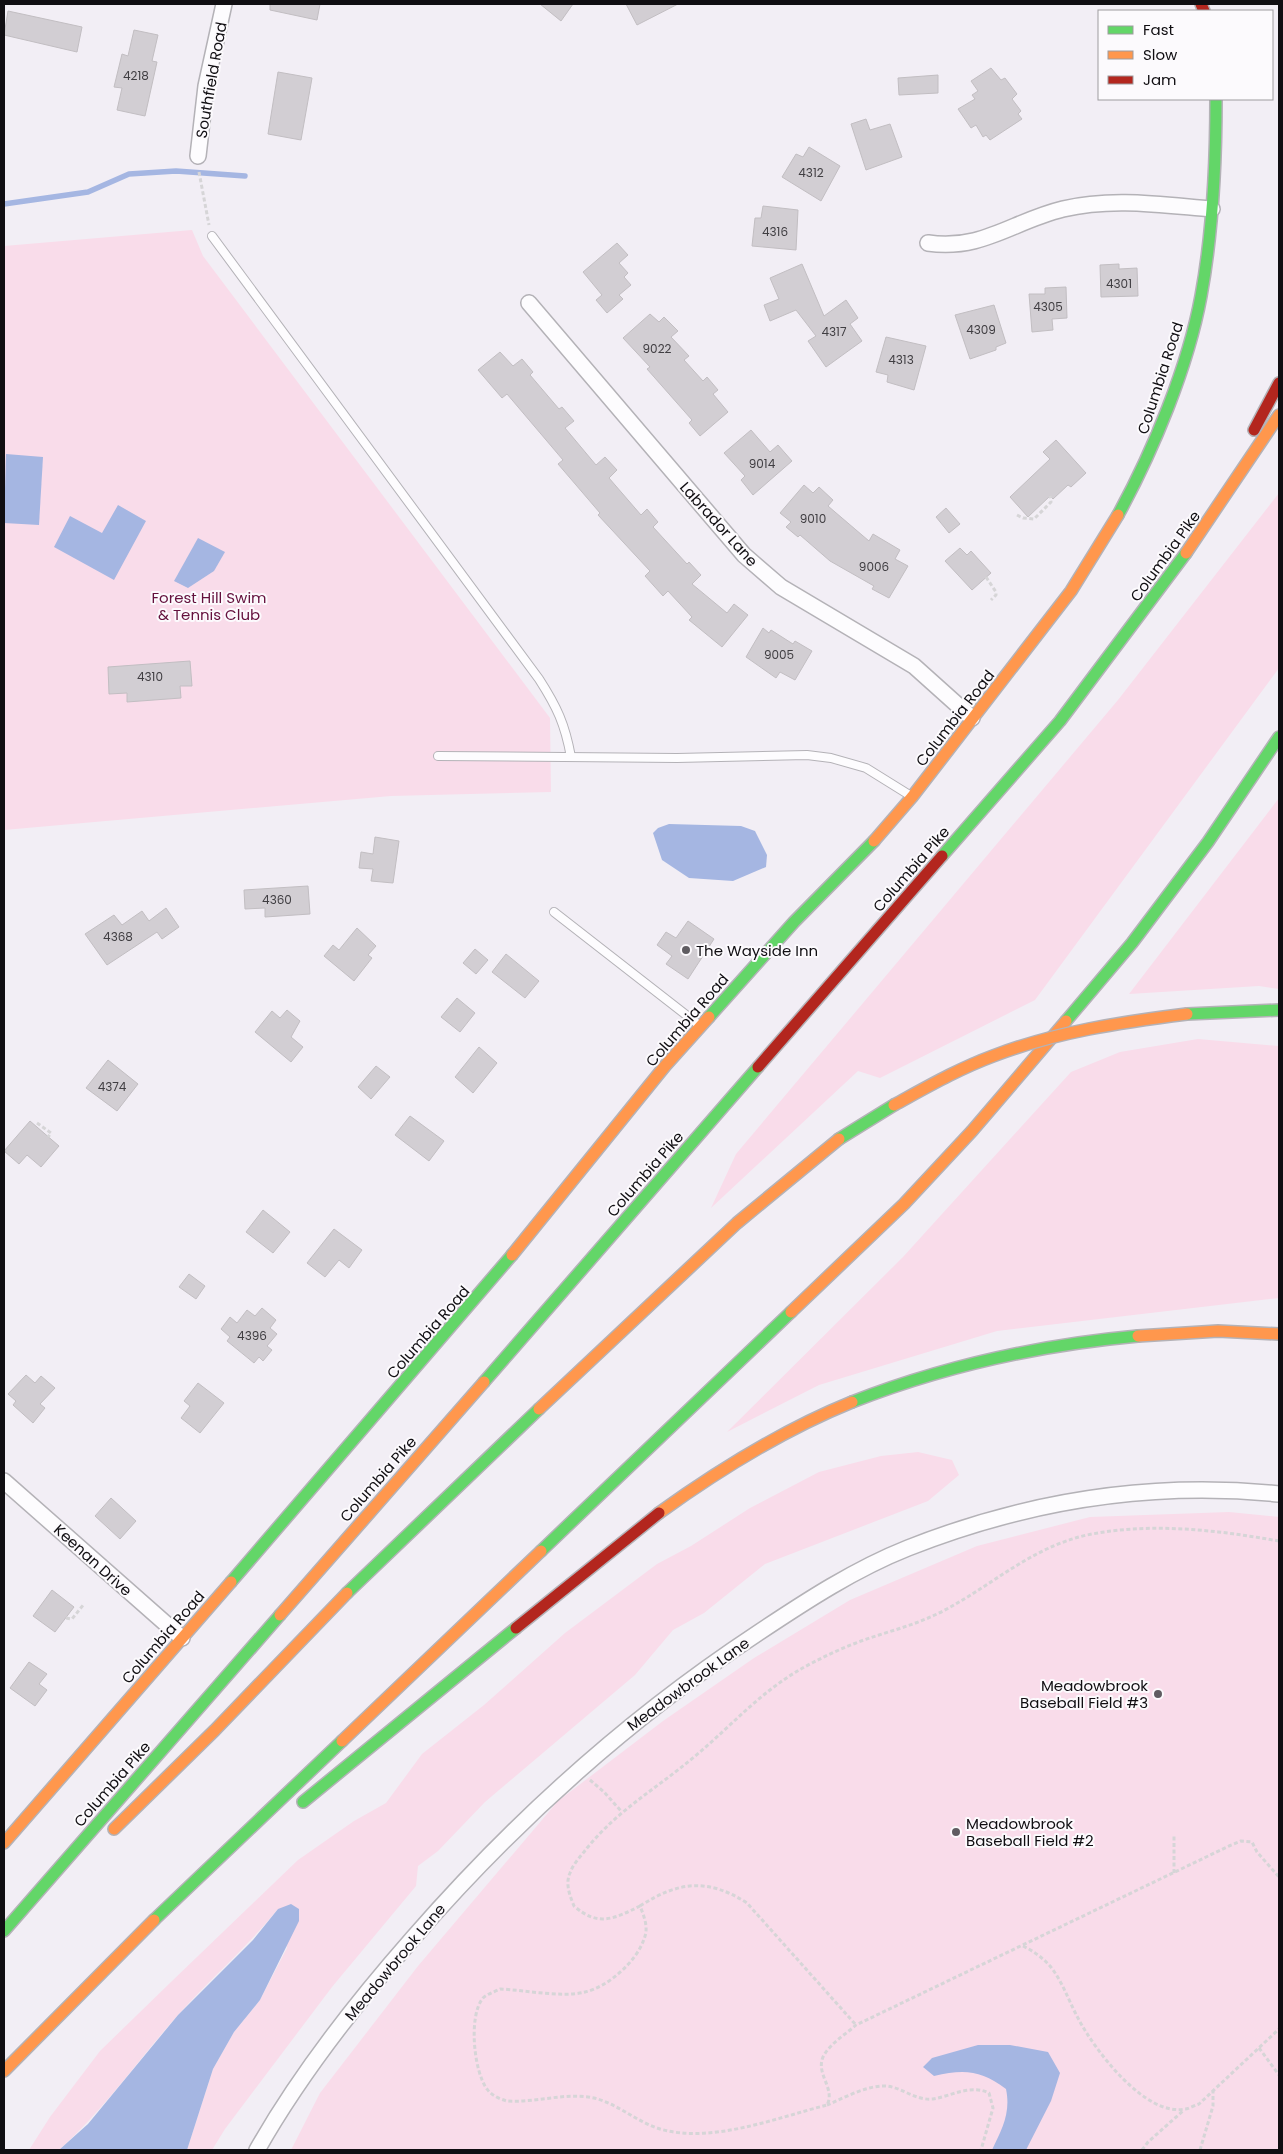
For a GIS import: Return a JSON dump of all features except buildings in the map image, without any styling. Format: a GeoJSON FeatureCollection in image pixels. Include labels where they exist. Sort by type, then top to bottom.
{"type":"FeatureCollection","features":[{"type":"Feature","properties":{"kind":"main road","name":"Columbia Road"},"geometry":{"type":"LineString","coordinates":[[4,1843],[490,1284],[665,1066],[794,922],[879,836],[912,797],[972,718],[1021,658],[1104,541],[1155,441],[1176,385],[1198,306],[1207,257],[1212,209],[1216,149],[1216,100]]}},
{"type":"Feature","properties":{"kind":"main road"},"geometry":{"type":"LineString","coordinates":[[1173,572],[1279,383]]}},
{"type":"Feature","properties":{"kind":"main road","name":"Columbia Pike"},"geometry":{"type":"LineString","coordinates":[[4,1930],[1054,728],[1173,572],[1279,415]]}},
{"type":"Feature","properties":{"kind":"main road"},"geometry":{"type":"LineString","coordinates":[[4,2071],[139,1935],[904,1204],[972,1131],[1132,943],[1208,842],[1279,737]]}},
{"type":"Feature","properties":{"kind":"main road"},"geometry":{"type":"LineString","coordinates":[[102,1841],[427,1515],[737,1223],[832,1144],[894,1105],[967,1066],[1014,1048],[1075,1032],[1187,1014],[1279,1010]]}},
{"type":"Feature","properties":{"kind":"main road"},"geometry":{"type":"LineString","coordinates":[[294,1809],[668,1506],[736,1460],[798,1426],[858,1400],[916,1379],[986,1358],[1060,1344],[1123,1336],[1196,1331],[1279,1334]]}},
{"type":"Feature","properties":{"kind":"main road"},"geometry":{"type":"LineString","coordinates":[[139,1935],[248,1847]]}},
{"type":"Feature","properties":{"kind":"main road"},"geometry":{"type":"LineString","coordinates":[[4,1938],[74,1869]]}},
{"type":"Feature","properties":{"kind":"street","name":"Southfield Road"},"geometry":{"type":"LineString","coordinates":[[199,160],[206,86],[224,4]]}},
{"type":"Feature","properties":{"kind":"street"},"geometry":{"type":"LineString","coordinates":[[928,243],[947,246],[972,243],[986,239],[1030,218],[1064,209],[1100,203],[1136,203],[1212,209]]}},
{"type":"Feature","properties":{"kind":"street","name":"Labrador Lane"},"geometry":{"type":"LineString","coordinates":[[529,303],[744,555],[781,587],[914,666],[972,718]]}},
{"type":"Feature","properties":{"kind":"street","name":"Keenan Drive"},"geometry":{"type":"LineString","coordinates":[[4,1481],[182,1638]]}},
{"type":"Feature","properties":{"kind":"street","name":"Meadowbrook Lane"},"geometry":{"type":"LineString","coordinates":[[258,2150],[318,2057],[376,1981],[496,1847],[577,1771],[636,1721],[716,1660],[854,1573],[906,1549],[968,1526],[1030,1508],[1081,1498],[1170,1490],[1222,1489],[1279,1494]]}},
{"type":"Feature","properties":{"kind":"lane"},"geometry":{"type":"LineString","coordinates":[[212,236],[539,679],[558,708],[566,731],[571,757]]}},
{"type":"Feature","properties":{"kind":"lane"},"geometry":{"type":"LineString","coordinates":[[438,756],[815,756],[848,762],[866,768],[912,797]]}},
{"type":"Feature","properties":{"kind":"lane"},"geometry":{"type":"LineString","coordinates":[[554,912],[700,1027]]}},
{"type":"Feature","properties":{"kind":"path"},"geometry":{"type":"LineString","coordinates":[[199,160],[201,184],[212,236]]}},
{"type":"Feature","properties":{"kind":"path"},"geometry":{"type":"LineString","coordinates":[[1017,515],[1023,518],[1034,519],[1051,502],[1050,496]]}},
{"type":"Feature","properties":{"kind":"path"},"geometry":{"type":"LineString","coordinates":[[986,577],[996,592],[996,595],[991,600]]}},
{"type":"Feature","properties":{"kind":"path"},"geometry":{"type":"LineString","coordinates":[[37,1123],[51,1133],[48,1137]]}},
{"type":"Feature","properties":{"kind":"path"},"geometry":{"type":"LineString","coordinates":[[856,2026],[747,1903],[729,1892],[711,1886],[674,1888],[654,1896],[640,1906],[612,1918],[594,1919],[574,1906],[568,1886],[569,1874],[576,1862],[605,1826],[621,1811],[679,1769],[768,1690],[810,1664],[843,1648],[916,1624],[943,1611],[1044,1548],[1086,1535],[1135,1528],[1183,1528],[1279,1540]]}},
{"type":"Feature","properties":{"kind":"path"},"geometry":{"type":"LineString","coordinates":[[66,1618],[72,1619],[84,1604]]}},
{"type":"Feature","properties":{"kind":"path"},"geometry":{"type":"LineString","coordinates":[[577,1771],[604,1792],[621,1811]]}},
{"type":"Feature","properties":{"kind":"path"},"geometry":{"type":"LineString","coordinates":[[1174,1835],[1174,1873]]}},
{"type":"Feature","properties":{"kind":"path"},"geometry":{"type":"LineString","coordinates":[[827,2105],[830,2094],[821,2067],[823,2057],[830,2047],[856,2026],[1241,1841],[1252,1842],[1257,1852],[1279,1877]]}},
{"type":"Feature","properties":{"kind":"path"},"geometry":{"type":"LineString","coordinates":[[640,1906],[646,1927],[645,1939],[636,1954],[617,1974],[597,1989],[584,1993],[500,1989],[482,1999],[474,2030],[475,2047],[479,2071],[487,2089],[497,2098],[507,2101],[578,2096],[595,2099],[656,2128],[692,2135],[726,2130],[827,2105],[880,2086],[890,2086],[918,2098],[932,2099],[973,2089],[983,2090],[989,2093],[993,2108],[981,2150]]}},
{"type":"Feature","properties":{"kind":"path"},"geometry":{"type":"LineString","coordinates":[[1022,1946],[1037,1953],[1050,1966],[1059,1979],[1087,2034],[1109,2064],[1137,2091],[1156,2104],[1170,2109],[1185,2110]]}},
{"type":"Feature","properties":{"kind":"path"},"geometry":{"type":"LineString","coordinates":[[1142,2150],[1148,2142],[1185,2110],[1199,2104],[1279,2029]]}},
{"type":"Feature","properties":{"kind":"path"},"geometry":{"type":"LineString","coordinates":[[1259,2048],[1279,2075]]}},
{"type":"Feature","properties":{"kind":"path"},"geometry":{"type":"LineString","coordinates":[[1200,2150],[1213,2106],[1213,2090]]}},
{"type":"Feature","properties":{"kind":"green space","name":"Forest Hill Swim & Tennis Club"},"geometry":{"type":"Polygon","coordinates":[[[192,230],[203,256],[550,718],[551,792],[391,796],[4,830],[4,246],[192,230]]]}},
{"type":"Feature","properties":{"kind":"green space"},"geometry":{"type":"Polygon","coordinates":[[[1279,493],[1279,668],[1035,1000],[880,1078],[858,1071],[711,1208],[736,1154],[1118,700],[1279,493]]]}},
{"type":"Feature","properties":{"kind":"green space"},"geometry":{"type":"Polygon","coordinates":[[[1279,798],[1279,989],[1259,986],[1129,994],[1279,798]]]}},
{"type":"Feature","properties":{"kind":"green space"},"geometry":{"type":"Polygon","coordinates":[[[1198,1039],[1279,1046],[1279,1298],[997,1331],[819,1385],[727,1432],[903,1257],[1071,1072],[1120,1052],[1198,1039]]]}},
{"type":"Feature","properties":{"kind":"green space"},"geometry":{"type":"Polygon","coordinates":[[[918,1452],[952,1460],[959,1475],[928,1501],[765,1564],[704,1613],[673,1630],[635,1675],[485,1802],[438,1851],[418,1866],[416,1886],[332,1987],[225,2129],[212,2150],[187,2150],[213,2069],[234,2032],[260,2000],[287,1948],[278,1909],[254,1937],[178,2015],[76,2134],[59,2150],[29,2150],[50,2117],[100,2051],[172,1981],[298,1860],[354,1821],[386,1803],[422,1754],[484,1705],[565,1633],[657,1564],[691,1546],[750,1508],[819,1472],[881,1456],[918,1452]]]}},
{"type":"Feature","properties":{"kind":"green space"},"geometry":{"type":"Polygon","coordinates":[[[1229,1512],[1279,1517],[1279,2150],[291,2150],[320,2093],[418,1966],[558,1801],[663,1721],[754,1658],[850,1600],[977,1546],[1090,1517],[1229,1512]]]}},
{"type":"Feature","properties":{"kind":"water"},"geometry":{"type":"Polygon","coordinates":[[[6,454],[43,457],[39,525],[4,523],[6,454]]]}},
{"type":"Feature","properties":{"kind":"water"},"geometry":{"type":"Polygon","coordinates":[[[118,505],[146,521],[114,580],[54,547],[70,516],[102,533],[118,505]]]}},
{"type":"Feature","properties":{"kind":"water"},"geometry":{"type":"Polygon","coordinates":[[[198,538],[225,552],[214,571],[188,588],[174,581],[198,538]]]}},
{"type":"Feature","properties":{"kind":"water"},"geometry":{"type":"Polygon","coordinates":[[[669,824],[741,826],[755,831],[767,855],[766,867],[733,881],[689,878],[662,860],[653,833],[658,828],[669,824]]]}},
{"type":"Feature","properties":{"kind":"water"},"geometry":{"type":"Polygon","coordinates":[[[291,1904],[299,1909],[299,1921],[260,2000],[234,2032],[213,2069],[187,2150],[59,2150],[88,2124],[178,2015],[253,1940],[278,1909],[291,1904]]]}},
{"type":"Feature","properties":{"kind":"water"},"geometry":{"type":"Polygon","coordinates":[[[978,2045],[1010,2045],[1048,2052],[1060,2073],[1051,2101],[1026,2150],[992,2150],[1002,2128],[1006,2113],[1006,2089],[980,2075],[954,2072],[934,2076],[923,2067],[932,2058],[978,2045]]]}},
{"type":"Feature","properties":{"kind":"waterway"},"geometry":{"type":"LineString","coordinates":[[4,204],[88,192],[129,174],[176,171],[245,176]]}},
{"type":"Feature","properties":{"kind":"traffic: fast"},"geometry":{"type":"LineString","coordinates":[[1118,515],[1144,464],[1168,408],[1195,323],[1205,272],[1211,222],[1216,100]]}},
{"type":"Feature","properties":{"kind":"traffic: fast"},"geometry":{"type":"LineString","coordinates":[[942,856],[1060,721],[1186,553]]}},
{"type":"Feature","properties":{"kind":"traffic: fast"},"geometry":{"type":"LineString","coordinates":[[1066,1021],[1132,943],[1208,842],[1279,737]]}},
{"type":"Feature","properties":{"kind":"traffic: fast"},"geometry":{"type":"LineString","coordinates":[[709,1017],[794,922],[874,841]]}},
{"type":"Feature","properties":{"kind":"traffic: fast"},"geometry":{"type":"LineString","coordinates":[[1187,1014],[1279,1010]]}},
{"type":"Feature","properties":{"kind":"traffic: fast"},"geometry":{"type":"LineString","coordinates":[[484,1382],[758,1067]]}},
{"type":"Feature","properties":{"kind":"traffic: fast"},"geometry":{"type":"LineString","coordinates":[[839,1139],[894,1105]]}},
{"type":"Feature","properties":{"kind":"traffic: fast"},"geometry":{"type":"LineString","coordinates":[[231,1582],[512,1255]]}},
{"type":"Feature","properties":{"kind":"traffic: fast"},"geometry":{"type":"LineString","coordinates":[[541,1551],[791,1312]]}},
{"type":"Feature","properties":{"kind":"traffic: fast"},"geometry":{"type":"LineString","coordinates":[[852,1402],[922,1378],[992,1359],[1064,1345],[1138,1336]]}},
{"type":"Feature","properties":{"kind":"traffic: fast"},"geometry":{"type":"LineString","coordinates":[[347,1593],[539,1409]]}},
{"type":"Feature","properties":{"kind":"traffic: fast"},"geometry":{"type":"LineString","coordinates":[[4,1931],[280,1615]]}},
{"type":"Feature","properties":{"kind":"traffic: fast"},"geometry":{"type":"LineString","coordinates":[[303,1802],[516,1628]]}},
{"type":"Feature","properties":{"kind":"traffic: fast"},"geometry":{"type":"LineString","coordinates":[[154,1920],[342,1741]]}},
{"type":"Feature","properties":{"kind":"traffic: slow"},"geometry":{"type":"LineString","coordinates":[[1186,553],[1279,415]]}},
{"type":"Feature","properties":{"kind":"traffic: slow"},"geometry":{"type":"LineString","coordinates":[[874,841],[912,797],[1071,591],[1118,515]]}},
{"type":"Feature","properties":{"kind":"traffic: slow"},"geometry":{"type":"LineString","coordinates":[[894,1105],[967,1067],[1040,1040],[1089,1029],[1187,1014]]}},
{"type":"Feature","properties":{"kind":"traffic: slow"},"geometry":{"type":"LineString","coordinates":[[512,1255],[665,1066],[709,1017]]}},
{"type":"Feature","properties":{"kind":"traffic: slow"},"geometry":{"type":"LineString","coordinates":[[791,1312],[904,1204],[972,1131],[1066,1021]]}},
{"type":"Feature","properties":{"kind":"traffic: slow"},"geometry":{"type":"LineString","coordinates":[[539,1409],[737,1223],[839,1139]]}},
{"type":"Feature","properties":{"kind":"traffic: slow"},"geometry":{"type":"LineString","coordinates":[[1138,1336],[1218,1331],[1279,1334]]}},
{"type":"Feature","properties":{"kind":"traffic: slow"},"geometry":{"type":"LineString","coordinates":[[280,1615],[484,1382]]}},
{"type":"Feature","properties":{"kind":"traffic: slow"},"geometry":{"type":"LineString","coordinates":[[659,1513],[705,1481],[752,1452],[801,1425],[852,1402]]}},
{"type":"Feature","properties":{"kind":"traffic: slow"},"geometry":{"type":"LineString","coordinates":[[342,1741],[541,1551]]}},
{"type":"Feature","properties":{"kind":"traffic: slow"},"geometry":{"type":"LineString","coordinates":[[4,1843],[231,1582]]}},
{"type":"Feature","properties":{"kind":"traffic: slow"},"geometry":{"type":"LineString","coordinates":[[114,1829],[215,1730],[347,1593]]}},
{"type":"Feature","properties":{"kind":"traffic: slow"},"geometry":{"type":"LineString","coordinates":[[4,2071],[154,1920]]}},
{"type":"Feature","properties":{"kind":"traffic: jam"},"geometry":{"type":"LineString","coordinates":[[1201,4],[1204,10]]}},
{"type":"Feature","properties":{"kind":"traffic: jam"},"geometry":{"type":"LineString","coordinates":[[1254,430],[1279,383]]}},
{"type":"Feature","properties":{"kind":"traffic: jam"},"geometry":{"type":"LineString","coordinates":[[758,1067],[942,856]]}},
{"type":"Feature","properties":{"kind":"traffic: jam"},"geometry":{"type":"LineString","coordinates":[[516,1628],[659,1513]]}},
{"type":"Feature","properties":{"kind":"place","name":"The Wayside Inn"},"geometry":{"type":"Point","coordinates":[686,950]}},
{"type":"Feature","properties":{"kind":"place","name":"Meadowbrook Baseball Field #3"},"geometry":{"type":"Point","coordinates":[1158,1694]}},
{"type":"Feature","properties":{"kind":"place","name":"Meadowbrook Baseball Field #2"},"geometry":{"type":"Point","coordinates":[956,1832]}}]}
